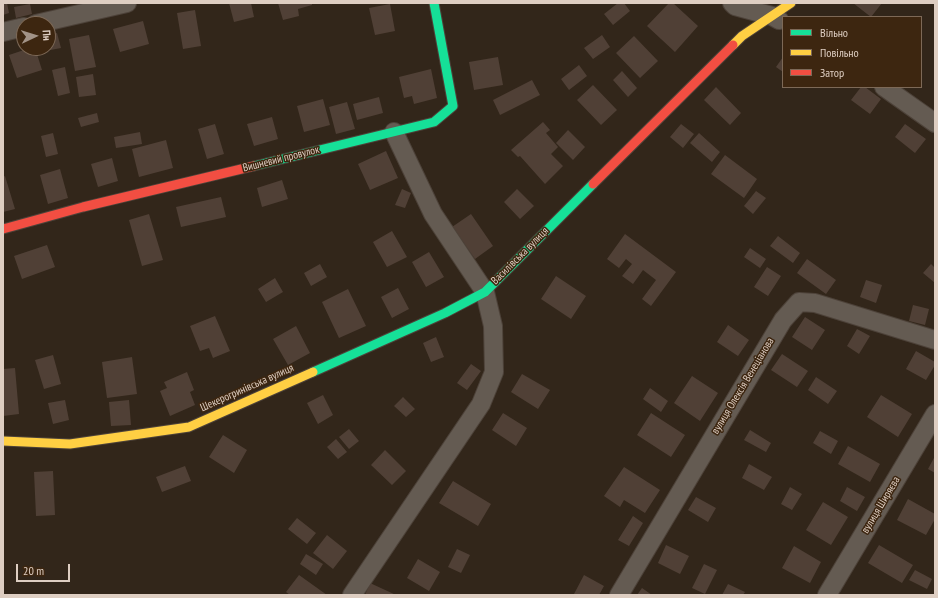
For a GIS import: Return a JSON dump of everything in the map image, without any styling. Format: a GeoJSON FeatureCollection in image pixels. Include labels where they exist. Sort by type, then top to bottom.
{"type":"FeatureCollection","features":[{"type":"Feature","properties":{"kind":"street"},"geometry":{"type":"LineString","coordinates":[[56,19],[127,3]]}},
{"type":"Feature","properties":{"kind":"street","name":"Вишневий провулок"},"geometry":{"type":"LineString","coordinates":[[3,229],[434,122],[453,106],[434,3]]}},
{"type":"Feature","properties":{"kind":"street"},"geometry":{"type":"LineString","coordinates":[[732,3],[735,6],[778,19]]}},
{"type":"Feature","properties":{"kind":"street","name":"Василівська вулиця"},"geometry":{"type":"LineString","coordinates":[[352,595],[481,404],[494,372],[493,326],[485,292],[742,36],[778,19],[791,3]]}},
{"type":"Feature","properties":{"kind":"street"},"geometry":{"type":"LineString","coordinates":[[3,32],[16,29]]}},
{"type":"Feature","properties":{"kind":"street"},"geometry":{"type":"LineString","coordinates":[[885,88],[935,123]]}},
{"type":"Feature","properties":{"kind":"street"},"geometry":{"type":"LineString","coordinates":[[394,132],[432,214],[485,292]]}},
{"type":"Feature","properties":{"kind":"street","name":"Шекерогринівська вулиця"},"geometry":{"type":"LineString","coordinates":[[3,441],[70,444],[189,427],[445,312],[485,292]]}},
{"type":"Feature","properties":{"kind":"street","name":"вулиця Олексія Венеціанова"},"geometry":{"type":"LineString","coordinates":[[619,595],[783,320],[799,302],[815,303],[935,340]]}},
{"type":"Feature","properties":{"kind":"street","name":"вулиця Ширяєва"},"geometry":{"type":"LineString","coordinates":[[827,595],[935,414]]}},
{"type":"Feature","properties":{"kind":"building"},"geometry":{"type":"Polygon","coordinates":[[[3,3],[7,3],[9,13],[3,15],[3,3]]]}},
{"type":"Feature","properties":{"kind":"building"},"geometry":{"type":"Polygon","coordinates":[[[229,3],[251,3],[254,17],[234,22],[229,3]]]}},
{"type":"Feature","properties":{"kind":"building"},"geometry":{"type":"Polygon","coordinates":[[[278,3],[312,3],[312,5],[298,9],[299,16],[283,20],[278,3]]]}},
{"type":"Feature","properties":{"kind":"building"},"geometry":{"type":"Polygon","coordinates":[[[618,3],[624,3],[630,11],[613,25],[604,14],[618,3]]]}},
{"type":"Feature","properties":{"kind":"building"},"geometry":{"type":"Polygon","coordinates":[[[669,3],[673,3],[698,26],[675,52],[647,26],[669,3]]]}},
{"type":"Feature","properties":{"kind":"building"},"geometry":{"type":"Polygon","coordinates":[[[853,3],[882,3],[872,16],[853,3]]]}},
{"type":"Feature","properties":{"kind":"building"},"geometry":{"type":"Polygon","coordinates":[[[30,4],[32,14],[16,16],[16,18],[14,7],[30,4]]]}},
{"type":"Feature","properties":{"kind":"building"},"geometry":{"type":"Polygon","coordinates":[[[390,4],[395,31],[375,35],[369,8],[390,4]]]}},
{"type":"Feature","properties":{"kind":"building"},"geometry":{"type":"Polygon","coordinates":[[[195,10],[201,46],[183,49],[177,13],[195,10]]]}},
{"type":"Feature","properties":{"kind":"building"},"geometry":{"type":"Polygon","coordinates":[[[143,21],[149,44],[120,52],[113,29],[143,21]]]}},
{"type":"Feature","properties":{"kind":"building"},"geometry":{"type":"Polygon","coordinates":[[[56,33],[61,48],[56,49],[56,33]]]}},
{"type":"Feature","properties":{"kind":"building"},"geometry":{"type":"Polygon","coordinates":[[[89,35],[96,67],[75,71],[69,39],[89,35]]]}},
{"type":"Feature","properties":{"kind":"building"},"geometry":{"type":"Polygon","coordinates":[[[602,35],[610,47],[593,59],[584,48],[602,35]]]}},
{"type":"Feature","properties":{"kind":"building"},"geometry":{"type":"Polygon","coordinates":[[[634,36],[658,61],[640,78],[616,53],[634,36]]]}},
{"type":"Feature","properties":{"kind":"building"},"geometry":{"type":"Polygon","coordinates":[[[16,53],[16,56],[38,56],[42,70],[17,78],[9,55],[16,53]]]}},
{"type":"Feature","properties":{"kind":"building"},"geometry":{"type":"Polygon","coordinates":[[[498,57],[503,85],[474,90],[469,62],[498,57]]]}},
{"type":"Feature","properties":{"kind":"building"},"geometry":{"type":"Polygon","coordinates":[[[782,58],[782,71],[776,67],[782,58]]]}},
{"type":"Feature","properties":{"kind":"building"},"geometry":{"type":"Polygon","coordinates":[[[579,65],[587,76],[569,90],[561,79],[579,65]]]}},
{"type":"Feature","properties":{"kind":"building"},"geometry":{"type":"Polygon","coordinates":[[[65,67],[70,93],[58,96],[52,70],[65,67]]]}},
{"type":"Feature","properties":{"kind":"building"},"geometry":{"type":"Polygon","coordinates":[[[431,69],[437,98],[414,104],[412,96],[404,98],[399,77],[431,69]]]}},
{"type":"Feature","properties":{"kind":"building"},"geometry":{"type":"Polygon","coordinates":[[[622,71],[637,88],[628,97],[613,80],[622,71]]]}},
{"type":"Feature","properties":{"kind":"building"},"geometry":{"type":"Polygon","coordinates":[[[93,74],[96,95],[79,97],[76,77],[93,74]]]}},
{"type":"Feature","properties":{"kind":"building"},"geometry":{"type":"Polygon","coordinates":[[[532,80],[540,95],[500,115],[493,100],[532,80]]]}},
{"type":"Feature","properties":{"kind":"building"},"geometry":{"type":"Polygon","coordinates":[[[593,85],[617,110],[601,125],[577,100],[593,85]]]}},
{"type":"Feature","properties":{"kind":"building"},"geometry":{"type":"Polygon","coordinates":[[[716,87],[741,113],[730,125],[704,100],[716,87]]]}},
{"type":"Feature","properties":{"kind":"building"},"geometry":{"type":"Polygon","coordinates":[[[860,88],[866,88],[881,99],[870,114],[851,100],[860,88]]]}},
{"type":"Feature","properties":{"kind":"building"},"geometry":{"type":"Polygon","coordinates":[[[379,97],[383,113],[357,120],[353,104],[379,97]]]}},
{"type":"Feature","properties":{"kind":"building"},"geometry":{"type":"Polygon","coordinates":[[[323,99],[330,125],[304,132],[297,106],[323,99]]]}},
{"type":"Feature","properties":{"kind":"building"},"geometry":{"type":"Polygon","coordinates":[[[347,102],[355,129],[336,134],[329,107],[347,102]]]}},
{"type":"Feature","properties":{"kind":"building"},"geometry":{"type":"Polygon","coordinates":[[[97,113],[99,122],[81,127],[78,118],[97,113]]]}},
{"type":"Feature","properties":{"kind":"building"},"geometry":{"type":"Polygon","coordinates":[[[272,117],[278,139],[254,146],[247,124],[272,117]]]}},
{"type":"Feature","properties":{"kind":"building"},"geometry":{"type":"Polygon","coordinates":[[[543,122],[550,130],[546,133],[558,147],[551,154],[563,166],[545,184],[520,156],[518,157],[511,150],[543,122]]]}},
{"type":"Feature","properties":{"kind":"building"},"geometry":{"type":"Polygon","coordinates":[[[215,124],[224,154],[207,159],[198,129],[215,124]]]}},
{"type":"Feature","properties":{"kind":"building"},"geometry":{"type":"Polygon","coordinates":[[[681,124],[694,134],[683,148],[670,137],[681,124]]]}},
{"type":"Feature","properties":{"kind":"building"},"geometry":{"type":"Polygon","coordinates":[[[905,124],[926,139],[915,153],[895,137],[905,124]]]}},
{"type":"Feature","properties":{"kind":"building"},"geometry":{"type":"Polygon","coordinates":[[[568,130],[585,147],[573,160],[556,143],[568,130]]]}},
{"type":"Feature","properties":{"kind":"building"},"geometry":{"type":"Polygon","coordinates":[[[140,132],[142,144],[116,148],[114,137],[140,132]]]}},
{"type":"Feature","properties":{"kind":"building"},"geometry":{"type":"Polygon","coordinates":[[[53,133],[58,154],[46,157],[41,136],[53,133]]]}},
{"type":"Feature","properties":{"kind":"building"},"geometry":{"type":"Polygon","coordinates":[[[699,133],[720,152],[712,162],[690,143],[699,133]]]}},
{"type":"Feature","properties":{"kind":"building"},"geometry":{"type":"Polygon","coordinates":[[[166,140],[173,168],[139,177],[132,149],[166,140]]]}},
{"type":"Feature","properties":{"kind":"building"},"geometry":{"type":"Polygon","coordinates":[[[386,151],[398,178],[370,190],[358,164],[386,151]]]}},
{"type":"Feature","properties":{"kind":"building"},"geometry":{"type":"Polygon","coordinates":[[[725,155],[757,179],[744,198],[711,174],[725,155]]]}},
{"type":"Feature","properties":{"kind":"building"},"geometry":{"type":"Polygon","coordinates":[[[112,158],[118,181],[98,187],[91,164],[112,158]]]}},
{"type":"Feature","properties":{"kind":"building"},"geometry":{"type":"Polygon","coordinates":[[[60,169],[68,198],[48,204],[40,175],[60,169]]]}},
{"type":"Feature","properties":{"kind":"building"},"geometry":{"type":"Polygon","coordinates":[[[5,176],[15,209],[3,212],[3,177],[5,176]]]}},
{"type":"Feature","properties":{"kind":"building"},"geometry":{"type":"Polygon","coordinates":[[[282,180],[288,199],[262,207],[257,188],[282,180]]]}},
{"type":"Feature","properties":{"kind":"building"},"geometry":{"type":"Polygon","coordinates":[[[402,189],[411,193],[405,208],[395,205],[402,189]]]}},
{"type":"Feature","properties":{"kind":"building"},"geometry":{"type":"Polygon","coordinates":[[[517,189],[534,206],[520,219],[504,202],[517,189]]]}},
{"type":"Feature","properties":{"kind":"building"},"geometry":{"type":"Polygon","coordinates":[[[756,191],[766,198],[753,214],[744,206],[756,191]]]}},
{"type":"Feature","properties":{"kind":"building"},"geometry":{"type":"Polygon","coordinates":[[[221,197],[226,217],[181,227],[176,207],[221,197]]]}},
{"type":"Feature","properties":{"kind":"building"},"geometry":{"type":"Polygon","coordinates":[[[149,214],[163,260],[142,266],[129,220],[149,214]]]}},
{"type":"Feature","properties":{"kind":"building"},"geometry":{"type":"Polygon","coordinates":[[[471,214],[493,246],[475,259],[452,227],[471,214]]]}},
{"type":"Feature","properties":{"kind":"building"},"geometry":{"type":"Polygon","coordinates":[[[392,231],[407,257],[387,267],[373,242],[392,231]]]}},
{"type":"Feature","properties":{"kind":"building"},"geometry":{"type":"Polygon","coordinates":[[[625,234],[676,272],[651,306],[642,299],[656,280],[643,270],[633,284],[622,276],[632,264],[626,259],[619,268],[607,259],[625,234]]]}},
{"type":"Feature","properties":{"kind":"building"},"geometry":{"type":"Polygon","coordinates":[[[778,236],[800,253],[793,263],[770,246],[778,236]]]}},
{"type":"Feature","properties":{"kind":"building"},"geometry":{"type":"Polygon","coordinates":[[[47,245],[55,267],[22,279],[14,256],[47,245]]]}},
{"type":"Feature","properties":{"kind":"building"},"geometry":{"type":"Polygon","coordinates":[[[750,248],[766,259],[760,268],[744,257],[750,248]]]}},
{"type":"Feature","properties":{"kind":"building"},"geometry":{"type":"Polygon","coordinates":[[[429,252],[444,277],[426,287],[412,262],[429,252]]]}},
{"type":"Feature","properties":{"kind":"building"},"geometry":{"type":"Polygon","coordinates":[[[807,259],[836,280],[826,294],[797,273],[807,259]]]}},
{"type":"Feature","properties":{"kind":"building"},"geometry":{"type":"Polygon","coordinates":[[[320,264],[327,277],[311,286],[304,273],[320,264]]]}},
{"type":"Feature","properties":{"kind":"building"},"geometry":{"type":"Polygon","coordinates":[[[931,264],[935,268],[935,283],[923,273],[931,264]]]}},
{"type":"Feature","properties":{"kind":"building"},"geometry":{"type":"Polygon","coordinates":[[[767,267],[781,276],[768,296],[754,287],[767,267]]]}},
{"type":"Feature","properties":{"kind":"building"},"geometry":{"type":"Polygon","coordinates":[[[556,276],[586,296],[571,319],[541,299],[556,276]]]}},
{"type":"Feature","properties":{"kind":"building"},"geometry":{"type":"Polygon","coordinates":[[[275,278],[283,292],[266,302],[258,289],[275,278]]]}},
{"type":"Feature","properties":{"kind":"building"},"geometry":{"type":"Polygon","coordinates":[[[866,280],[882,285],[876,303],[860,297],[866,280]]]}},
{"type":"Feature","properties":{"kind":"building"},"geometry":{"type":"Polygon","coordinates":[[[398,288],[409,309],[392,318],[381,297],[398,288]]]}},
{"type":"Feature","properties":{"kind":"building"},"geometry":{"type":"Polygon","coordinates":[[[348,289],[366,326],[339,338],[322,302],[348,289]]]}},
{"type":"Feature","properties":{"kind":"building"},"geometry":{"type":"Polygon","coordinates":[[[913,305],[929,309],[925,325],[909,321],[913,305]]]}},
{"type":"Feature","properties":{"kind":"building"},"geometry":{"type":"Polygon","coordinates":[[[215,316],[230,351],[213,358],[209,348],[200,351],[190,326],[215,316]]]}},
{"type":"Feature","properties":{"kind":"building"},"geometry":{"type":"Polygon","coordinates":[[[805,317],[825,330],[812,350],[792,337],[805,317]]]}},
{"type":"Feature","properties":{"kind":"building"},"geometry":{"type":"Polygon","coordinates":[[[728,325],[749,340],[738,356],[717,342],[728,325]]]}},
{"type":"Feature","properties":{"kind":"building"},"geometry":{"type":"Polygon","coordinates":[[[296,326],[310,353],[288,365],[273,339],[296,326]]]}},
{"type":"Feature","properties":{"kind":"building"},"geometry":{"type":"Polygon","coordinates":[[[857,329],[870,336],[859,354],[847,346],[857,329]]]}},
{"type":"Feature","properties":{"kind":"building"},"geometry":{"type":"Polygon","coordinates":[[[436,337],[444,357],[431,362],[423,343],[436,337]]]}},
{"type":"Feature","properties":{"kind":"building"},"geometry":{"type":"Polygon","coordinates":[[[916,351],[935,362],[935,365],[926,380],[906,369],[916,351]]]}},
{"type":"Feature","properties":{"kind":"building"},"geometry":{"type":"Polygon","coordinates":[[[782,354],[808,371],[797,387],[771,370],[782,354]]]}},
{"type":"Feature","properties":{"kind":"building"},"geometry":{"type":"Polygon","coordinates":[[[53,355],[61,384],[44,389],[35,360],[53,355]]]}},
{"type":"Feature","properties":{"kind":"building"},"geometry":{"type":"Polygon","coordinates":[[[132,357],[137,394],[107,398],[102,362],[132,357]]]}},
{"type":"Feature","properties":{"kind":"building"},"geometry":{"type":"Polygon","coordinates":[[[471,364],[481,371],[467,390],[457,383],[471,364]]]}},
{"type":"Feature","properties":{"kind":"building"},"geometry":{"type":"Polygon","coordinates":[[[15,368],[19,414],[3,416],[3,369],[15,368]]]}},
{"type":"Feature","properties":{"kind":"building"},"geometry":{"type":"Polygon","coordinates":[[[187,372],[194,390],[190,392],[195,405],[170,416],[160,391],[167,388],[164,382],[187,372]]]}},
{"type":"Feature","properties":{"kind":"building"},"geometry":{"type":"Polygon","coordinates":[[[522,374],[550,390],[538,409],[511,392],[522,374]]]}},
{"type":"Feature","properties":{"kind":"building"},"geometry":{"type":"Polygon","coordinates":[[[692,376],[718,393],[700,421],[674,403],[692,376]]]}},
{"type":"Feature","properties":{"kind":"building"},"geometry":{"type":"Polygon","coordinates":[[[816,377],[837,391],[828,404],[808,390],[816,377]]]}},
{"type":"Feature","properties":{"kind":"building"},"geometry":{"type":"Polygon","coordinates":[[[650,388],[668,401],[661,412],[643,399],[650,388]]]}},
{"type":"Feature","properties":{"kind":"building"},"geometry":{"type":"Polygon","coordinates":[[[323,395],[333,415],[318,424],[307,403],[323,395]]]}},
{"type":"Feature","properties":{"kind":"building"},"geometry":{"type":"Polygon","coordinates":[[[881,395],[912,414],[898,437],[867,417],[881,395]]]}},
{"type":"Feature","properties":{"kind":"building"},"geometry":{"type":"Polygon","coordinates":[[[403,397],[415,409],[406,417],[394,406],[403,397]]]}},
{"type":"Feature","properties":{"kind":"building"},"geometry":{"type":"Polygon","coordinates":[[[65,400],[69,420],[53,424],[48,403],[65,400]]]}},
{"type":"Feature","properties":{"kind":"building"},"geometry":{"type":"Polygon","coordinates":[[[129,400],[131,425],[111,426],[109,402],[129,400]]]}},
{"type":"Feature","properties":{"kind":"building"},"geometry":{"type":"Polygon","coordinates":[[[503,413],[527,428],[516,446],[492,430],[503,413]]]}},
{"type":"Feature","properties":{"kind":"building"},"geometry":{"type":"Polygon","coordinates":[[[651,413],[685,435],[671,457],[637,435],[651,413]]]}},
{"type":"Feature","properties":{"kind":"building"},"geometry":{"type":"Polygon","coordinates":[[[349,429],[359,441],[349,449],[339,437],[349,429]]]}},
{"type":"Feature","properties":{"kind":"building"},"geometry":{"type":"Polygon","coordinates":[[[750,430],[771,443],[766,452],[744,440],[750,430]]]}},
{"type":"Feature","properties":{"kind":"building"},"geometry":{"type":"Polygon","coordinates":[[[820,431],[838,441],[831,454],[813,443],[820,431]]]}},
{"type":"Feature","properties":{"kind":"building"},"geometry":{"type":"Polygon","coordinates":[[[223,435],[247,450],[234,473],[209,457],[223,435]]]}},
{"type":"Feature","properties":{"kind":"building"},"geometry":{"type":"Polygon","coordinates":[[[336,439],[347,452],[338,459],[327,447],[336,439]]]}},
{"type":"Feature","properties":{"kind":"building"},"geometry":{"type":"Polygon","coordinates":[[[848,446],[880,464],[870,482],[838,464],[848,446]]]}},
{"type":"Feature","properties":{"kind":"building"},"geometry":{"type":"Polygon","coordinates":[[[385,450],[406,471],[392,485],[371,465],[385,450]]]}},
{"type":"Feature","properties":{"kind":"building"},"geometry":{"type":"Polygon","coordinates":[[[935,456],[935,473],[928,469],[935,456]]]}},
{"type":"Feature","properties":{"kind":"building"},"geometry":{"type":"Polygon","coordinates":[[[749,464],[772,477],[764,490],[742,478],[749,464]]]}},
{"type":"Feature","properties":{"kind":"building"},"geometry":{"type":"Polygon","coordinates":[[[185,466],[191,481],[162,492],[156,477],[185,466]]]}},
{"type":"Feature","properties":{"kind":"building"},"geometry":{"type":"Polygon","coordinates":[[[624,467],[660,490],[645,513],[624,500],[620,507],[604,496],[624,467]]]}},
{"type":"Feature","properties":{"kind":"building"},"geometry":{"type":"Polygon","coordinates":[[[53,471],[55,515],[36,516],[34,472],[53,471]]]}},
{"type":"Feature","properties":{"kind":"building"},"geometry":{"type":"Polygon","coordinates":[[[453,481],[491,504],[478,526],[439,503],[453,481]]]}},
{"type":"Feature","properties":{"kind":"building"},"geometry":{"type":"Polygon","coordinates":[[[790,487],[802,494],[792,510],[781,504],[790,487]]]}},
{"type":"Feature","properties":{"kind":"building"},"geometry":{"type":"Polygon","coordinates":[[[847,487],[865,497],[857,511],[840,501],[847,487]]]}},
{"type":"Feature","properties":{"kind":"building"},"geometry":{"type":"Polygon","coordinates":[[[696,497],[716,508],[708,522],[688,510],[696,497]]]}},
{"type":"Feature","properties":{"kind":"building"},"geometry":{"type":"Polygon","coordinates":[[[908,499],[935,514],[935,519],[926,535],[897,520],[908,499]]]}},
{"type":"Feature","properties":{"kind":"building"},"geometry":{"type":"Polygon","coordinates":[[[823,502],[848,517],[831,545],[806,530],[823,502]]]}},
{"type":"Feature","properties":{"kind":"building"},"geometry":{"type":"Polygon","coordinates":[[[633,516],[643,523],[629,546],[618,540],[633,516]]]}},
{"type":"Feature","properties":{"kind":"building"},"geometry":{"type":"Polygon","coordinates":[[[297,518],[316,533],[307,544],[288,529],[297,518]]]}},
{"type":"Feature","properties":{"kind":"building"},"geometry":{"type":"Polygon","coordinates":[[[327,535],[347,551],[333,569],[313,553],[327,535]]]}},
{"type":"Feature","properties":{"kind":"building"},"geometry":{"type":"Polygon","coordinates":[[[666,545],[689,556],[680,574],[658,563],[666,545]]]}},
{"type":"Feature","properties":{"kind":"building"},"geometry":{"type":"Polygon","coordinates":[[[879,545],[913,565],[902,583],[868,563],[879,545]]]}},
{"type":"Feature","properties":{"kind":"building"},"geometry":{"type":"Polygon","coordinates":[[[794,546],[821,562],[810,583],[782,568],[794,546]]]}},
{"type":"Feature","properties":{"kind":"building"},"geometry":{"type":"Polygon","coordinates":[[[457,549],[470,555],[461,573],[448,567],[457,549]]]}},
{"type":"Feature","properties":{"kind":"building"},"geometry":{"type":"Polygon","coordinates":[[[306,554],[323,564],[316,575],[300,564],[306,554]]]}},
{"type":"Feature","properties":{"kind":"building"},"geometry":{"type":"Polygon","coordinates":[[[418,559],[440,572],[429,591],[407,578],[418,559]]]}},
{"type":"Feature","properties":{"kind":"building"},"geometry":{"type":"Polygon","coordinates":[[[704,564],[717,570],[705,594],[692,588],[704,564]]]}},
{"type":"Feature","properties":{"kind":"building"},"geometry":{"type":"Polygon","coordinates":[[[915,570],[932,579],[927,589],[909,580],[915,570]]]}},
{"type":"Feature","properties":{"kind":"building"},"geometry":{"type":"Polygon","coordinates":[[[299,575],[327,595],[290,595],[286,592],[299,575]]]}},
{"type":"Feature","properties":{"kind":"building"},"geometry":{"type":"Polygon","coordinates":[[[584,575],[604,586],[599,595],[574,594],[584,575]]]}},
{"type":"Feature","properties":{"kind":"building"},"geometry":{"type":"Polygon","coordinates":[[[370,583],[396,595],[365,595],[370,583]]]}},
{"type":"Feature","properties":{"kind":"building"},"geometry":{"type":"Polygon","coordinates":[[[728,584],[745,592],[743,595],[722,595],[728,584]]]}},
{"type":"Feature","properties":{"kind":"building"},"geometry":{"type":"Polygon","coordinates":[[[642,588],[652,595],[637,595],[642,588]]]}},
{"type":"Feature","properties":{"kind":"traffic: fast"},"geometry":{"type":"LineString","coordinates":[[254,166],[434,122],[453,106],[434,3]]}},
{"type":"Feature","properties":{"kind":"traffic: fast"},"geometry":{"type":"LineString","coordinates":[[313,372],[445,313],[485,292],[593,184]]}},
{"type":"Feature","properties":{"kind":"traffic: slow"},"geometry":{"type":"LineString","coordinates":[[733,45],[742,36],[791,3]]}},
{"type":"Feature","properties":{"kind":"traffic: slow"},"geometry":{"type":"LineString","coordinates":[[3,441],[70,444],[189,427],[313,372]]}},
{"type":"Feature","properties":{"kind":"traffic: jam"},"geometry":{"type":"LineString","coordinates":[[593,184],[733,45]]}},
{"type":"Feature","properties":{"kind":"traffic: jam"},"geometry":{"type":"LineString","coordinates":[[3,229],[83,207],[254,166]]}}]}
